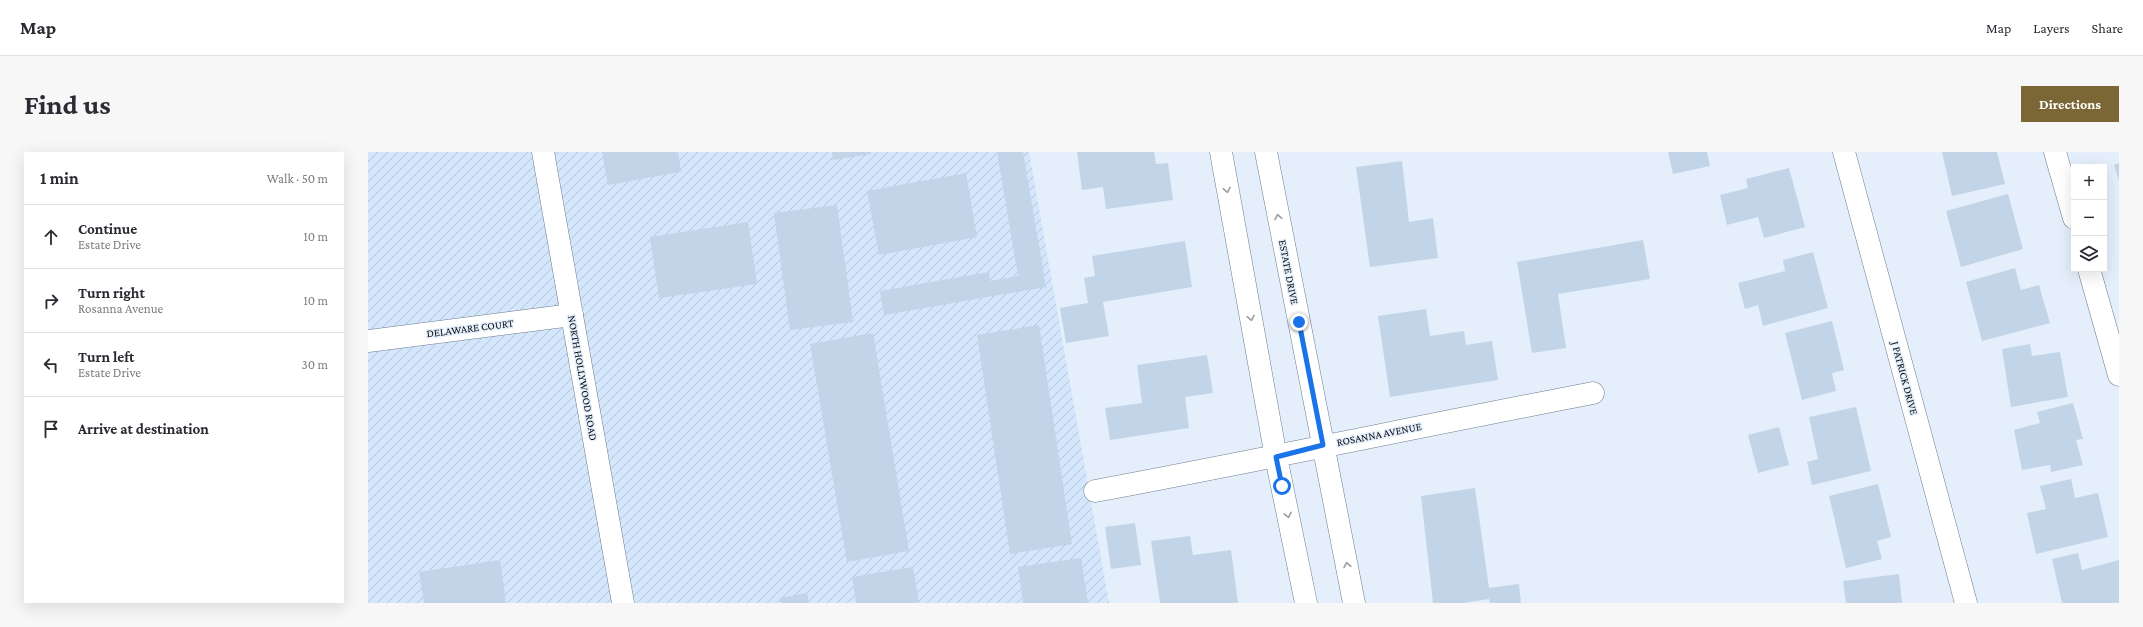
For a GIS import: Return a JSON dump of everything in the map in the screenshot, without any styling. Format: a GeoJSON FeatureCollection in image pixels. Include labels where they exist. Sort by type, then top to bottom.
{"type":"FeatureCollection","features":[{"type":"Feature","properties":{"kind":"street","name":"NORTH HOLLYWOOD ROAD"},"geometry":{"type":"LineString","coordinates":[[543,152],[624,603]]}},
{"type":"Feature","properties":{"kind":"street"},"geometry":{"type":"LineString","coordinates":[[1220,152],[1276,457],[1306,603]]}},
{"type":"Feature","properties":{"kind":"street","name":"ESTATE DRIVE"},"geometry":{"type":"LineString","coordinates":[[1266,152],[1354,603]]}},
{"type":"Feature","properties":{"kind":"street","name":"J PATRICK DRIVE"},"geometry":{"type":"LineString","coordinates":[[1844,152],[1966,603]]}},
{"type":"Feature","properties":{"kind":"street"},"geometry":{"type":"LineString","coordinates":[[2055,152],[2071,208]]}},
{"type":"Feature","properties":{"kind":"street"},"geometry":{"type":"LineString","coordinates":[[2090,272],[2119,375]]}},
{"type":"Feature","properties":{"kind":"street","name":"DELAWARE COURT"},"geometry":{"type":"LineString","coordinates":[[368,341],[572,316]]}},
{"type":"Feature","properties":{"kind":"street","name":"ROSANNA AVENUE"},"geometry":{"type":"LineString","coordinates":[[1095,491],[1276,457],[1323,445],[1593,393]]}},
{"type":"Feature","properties":{"kind":"shaded area"},"geometry":{"type":"Polygon","coordinates":[[[368,152],[1029,152],[1109,603],[368,603],[368,152]]]}},
{"type":"Feature","properties":{"kind":"building"},"geometry":{"type":"Polygon","coordinates":[[[602,152],[678,152],[681,172],[608,185],[602,152]]]}},
{"type":"Feature","properties":{"kind":"building"},"geometry":{"type":"Polygon","coordinates":[[[832,152],[871,152],[871,154],[833,160],[832,152]]]}},
{"type":"Feature","properties":{"kind":"building"},"geometry":{"type":"Polygon","coordinates":[[[997,152],[1023,152],[1046,287],[884,315],[880,291],[989,272],[990,281],[1018,276],[997,152]]]}},
{"type":"Feature","properties":{"kind":"building"},"geometry":{"type":"Polygon","coordinates":[[[1077,152],[1154,152],[1156,164],[1168,163],[1173,200],[1106,209],[1103,187],[1082,190],[1077,152]]]}},
{"type":"Feature","properties":{"kind":"building"},"geometry":{"type":"Polygon","coordinates":[[[1668,152],[1707,152],[1710,166],[1673,174],[1668,152]]]}},
{"type":"Feature","properties":{"kind":"building"},"geometry":{"type":"Polygon","coordinates":[[[1942,152],[1997,152],[2005,184],[1952,196],[1942,152]]]}},
{"type":"Feature","properties":{"kind":"building"},"geometry":{"type":"Polygon","coordinates":[[[1402,161],[1409,222],[1433,218],[1438,258],[1370,267],[1356,167],[1402,161]]]}},
{"type":"Feature","properties":{"kind":"building"},"geometry":{"type":"Polygon","coordinates":[[[2119,163],[2119,181],[2114,165],[2119,163]]]}},
{"type":"Feature","properties":{"kind":"building"},"geometry":{"type":"Polygon","coordinates":[[[1789,168],[1805,227],[1764,238],[1758,217],[1727,225],[1720,195],[1748,188],[1746,179],[1789,168]]]}},
{"type":"Feature","properties":{"kind":"building"},"geometry":{"type":"Polygon","coordinates":[[[966,173],[977,237],[879,255],[867,191],[966,173]]]}},
{"type":"Feature","properties":{"kind":"building"},"geometry":{"type":"Polygon","coordinates":[[[2008,194],[2023,249],[1961,267],[1946,211],[2008,194]]]}},
{"type":"Feature","properties":{"kind":"building"},"geometry":{"type":"Polygon","coordinates":[[[837,205],[853,322],[790,330],[774,213],[837,205]]]}},
{"type":"Feature","properties":{"kind":"building"},"geometry":{"type":"Polygon","coordinates":[[[748,222],[757,284],[659,298],[650,237],[748,222]]]}},
{"type":"Feature","properties":{"kind":"building"},"geometry":{"type":"Polygon","coordinates":[[[1643,240],[1650,279],[1558,294],[1566,348],[1532,353],[1517,262],[1643,240]]]}},
{"type":"Feature","properties":{"kind":"building"},"geometry":{"type":"Polygon","coordinates":[[[1185,241],[1192,287],[1103,302],[1109,336],[1066,343],[1060,308],[1088,303],[1084,278],[1095,276],[1092,256],[1185,241]]]}},
{"type":"Feature","properties":{"kind":"building"},"geometry":{"type":"Polygon","coordinates":[[[1813,252],[1828,308],[1763,326],[1758,305],[1745,309],[1738,283],[1785,271],[1783,260],[1813,252]]]}},
{"type":"Feature","properties":{"kind":"building"},"geometry":{"type":"Polygon","coordinates":[[[2015,268],[2021,290],[2039,285],[2050,323],[1982,341],[1966,282],[2015,268]]]}},
{"type":"Feature","properties":{"kind":"building"},"geometry":{"type":"Polygon","coordinates":[[[1426,309],[1430,336],[1464,331],[1466,345],[1492,341],[1498,380],[1390,397],[1378,316],[1426,309]]]}},
{"type":"Feature","properties":{"kind":"building"},"geometry":{"type":"Polygon","coordinates":[[[1832,321],[1844,370],[1832,373],[1836,391],[1802,400],[1785,333],[1832,321]]]}},
{"type":"Feature","properties":{"kind":"building"},"geometry":{"type":"Polygon","coordinates":[[[1039,325],[1072,544],[1010,554],[977,335],[1039,325]]]}},
{"type":"Feature","properties":{"kind":"building"},"geometry":{"type":"Polygon","coordinates":[[[873,333],[909,551],[847,562],[810,344],[873,333]]]}},
{"type":"Feature","properties":{"kind":"building"},"geometry":{"type":"Polygon","coordinates":[[[2030,344],[2032,356],[2060,352],[2068,397],[2011,407],[2002,349],[2030,344]]]}},
{"type":"Feature","properties":{"kind":"building"},"geometry":{"type":"Polygon","coordinates":[[[1207,355],[1213,393],[1185,397],[1189,428],[1110,440],[1105,408],[1142,403],[1137,365],[1207,355]]]}},
{"type":"Feature","properties":{"kind":"building"},"geometry":{"type":"Polygon","coordinates":[[[2073,403],[2083,439],[2076,440],[2083,465],[2051,472],[2050,465],[2022,470],[2014,430],[2040,423],[2037,412],[2073,403]]]}},
{"type":"Feature","properties":{"kind":"building"},"geometry":{"type":"Polygon","coordinates":[[[1856,407],[1871,471],[1812,485],[1807,462],[1818,459],[1809,417],[1856,407]]]}},
{"type":"Feature","properties":{"kind":"building"},"geometry":{"type":"Polygon","coordinates":[[[1779,427],[1789,465],[1758,473],[1748,435],[1779,427]]]}},
{"type":"Feature","properties":{"kind":"building"},"geometry":{"type":"Polygon","coordinates":[[[2071,479],[2075,498],[2098,493],[2108,537],[2036,554],[2027,513],[2046,509],[2040,486],[2071,479]]]}},
{"type":"Feature","properties":{"kind":"building"},"geometry":{"type":"Polygon","coordinates":[[[1878,484],[1891,537],[1877,541],[1882,559],[1846,568],[1829,496],[1878,484]]]}},
{"type":"Feature","properties":{"kind":"building"},"geometry":{"type":"Polygon","coordinates":[[[1475,488],[1489,588],[1519,584],[1521,603],[1490,603],[1489,599],[1464,603],[1433,603],[1421,496],[1475,488]]]}},
{"type":"Feature","properties":{"kind":"building"},"geometry":{"type":"Polygon","coordinates":[[[1135,523],[1141,565],[1111,569],[1105,527],[1135,523]]]}},
{"type":"Feature","properties":{"kind":"building"},"geometry":{"type":"Polygon","coordinates":[[[1190,536],[1193,555],[1231,550],[1238,603],[1160,603],[1151,541],[1190,536]]]}},
{"type":"Feature","properties":{"kind":"building"},"geometry":{"type":"Polygon","coordinates":[[[2078,553],[2082,570],[2119,560],[2119,603],[2062,603],[2052,559],[2078,553]]]}},
{"type":"Feature","properties":{"kind":"building"},"geometry":{"type":"Polygon","coordinates":[[[1081,558],[1088,603],[1023,603],[1018,567],[1081,558]]]}},
{"type":"Feature","properties":{"kind":"building"},"geometry":{"type":"Polygon","coordinates":[[[500,560],[506,603],[424,603],[419,572],[500,560]]]}},
{"type":"Feature","properties":{"kind":"building"},"geometry":{"type":"Polygon","coordinates":[[[913,567],[919,603],[856,603],[852,577],[913,567]]]}},
{"type":"Feature","properties":{"kind":"building"},"geometry":{"type":"Polygon","coordinates":[[[1899,574],[1902,603],[1846,603],[1843,581],[1899,574]]]}},
{"type":"Feature","properties":{"kind":"building"},"geometry":{"type":"Polygon","coordinates":[[[807,593],[809,603],[781,603],[780,598],[807,593]]]}},
{"type":"Feature","properties":{"kind":"route"},"geometry":{"type":"LineString","coordinates":[[1282,486],[1276,457],[1323,445],[1299,322]]}}]}
